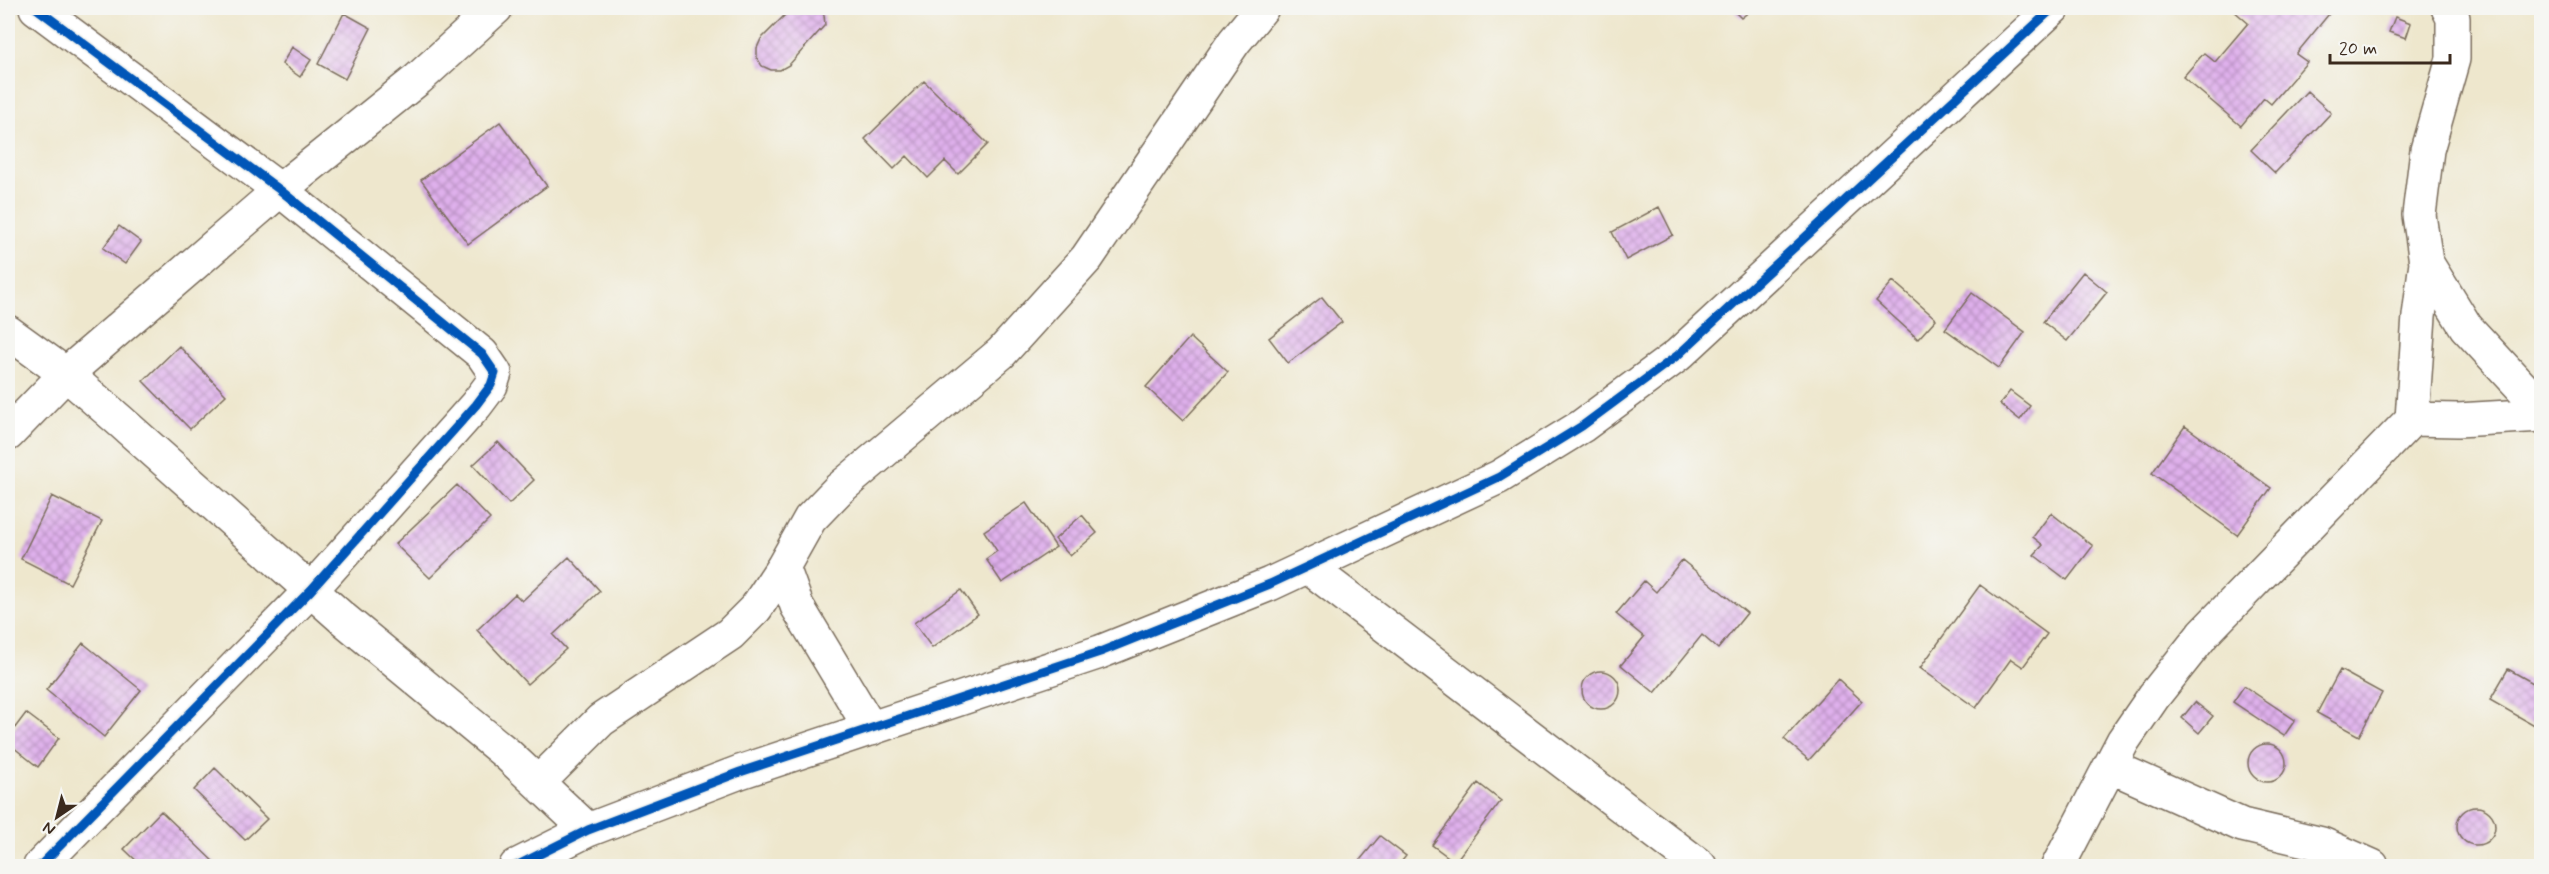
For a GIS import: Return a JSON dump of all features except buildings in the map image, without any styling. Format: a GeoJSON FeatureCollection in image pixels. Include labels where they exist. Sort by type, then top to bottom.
{"type":"FeatureCollection","features":[{"type":"Feature","properties":{"kind":"street"},"geometry":{"type":"LineString","coordinates":[[36,8],[280,190],[482,354],[495,373],[491,385],[476,405],[311,590],[40,867]]}},
{"type":"Feature","properties":{"kind":"street"},"geometry":{"type":"LineString","coordinates":[[8,434],[66,374],[280,190],[418,78],[496,8]]}},
{"type":"Feature","properties":{"kind":"street"},"geometry":{"type":"LineString","coordinates":[[538,783],[602,720],[730,634],[756,608],[783,567],[810,519],[839,489],[1001,353],[1087,258],[1227,52],[1262,8]]}},
{"type":"Feature","properties":{"kind":"street"},"geometry":{"type":"LineString","coordinates":[[516,867],[588,830],[740,772],[1100,652],[1270,585],[1500,477],[1582,426],[1678,355],[2053,8]]}},
{"type":"Feature","properties":{"kind":"street"},"geometry":{"type":"LineString","coordinates":[[2058,867],[2123,741],[2154,696],[2204,633],[2412,419],[2419,316],[2426,262],[2419,215],[2427,150],[2453,59],[2453,18],[2448,8]]}},
{"type":"Feature","properties":{"kind":"street"},"geometry":{"type":"LineString","coordinates":[[2426,262],[2466,327],[2541,409]]}},
{"type":"Feature","properties":{"kind":"street"},"geometry":{"type":"LineString","coordinates":[[8,332],[66,374],[341,617],[465,717],[588,830]]}},
{"type":"Feature","properties":{"kind":"street"},"geometry":{"type":"LineString","coordinates":[[2412,419],[2458,420],[2541,415]]}},
{"type":"Feature","properties":{"kind":"street"},"geometry":{"type":"LineString","coordinates":[[783,567],[798,606],[871,729]]}},
{"type":"Feature","properties":{"kind":"street"},"geometry":{"type":"LineString","coordinates":[[1308,567],[1700,867]]}},
{"type":"Feature","properties":{"kind":"street"},"geometry":{"type":"LineString","coordinates":[[2110,766],[2242,825],[2322,844],[2372,867]]}},
{"type":"Feature","properties":{"kind":"cycle path"},"geometry":{"type":"LineString","coordinates":[[36,8],[280,190],[482,354],[495,373],[491,385],[476,405],[311,590],[40,866]]}},
{"type":"Feature","properties":{"kind":"cycle path"},"geometry":{"type":"LineString","coordinates":[[516,866],[588,830],[740,772],[1100,652],[1270,584],[1499,477],[1582,426],[1678,355],[2053,8]]}}]}
